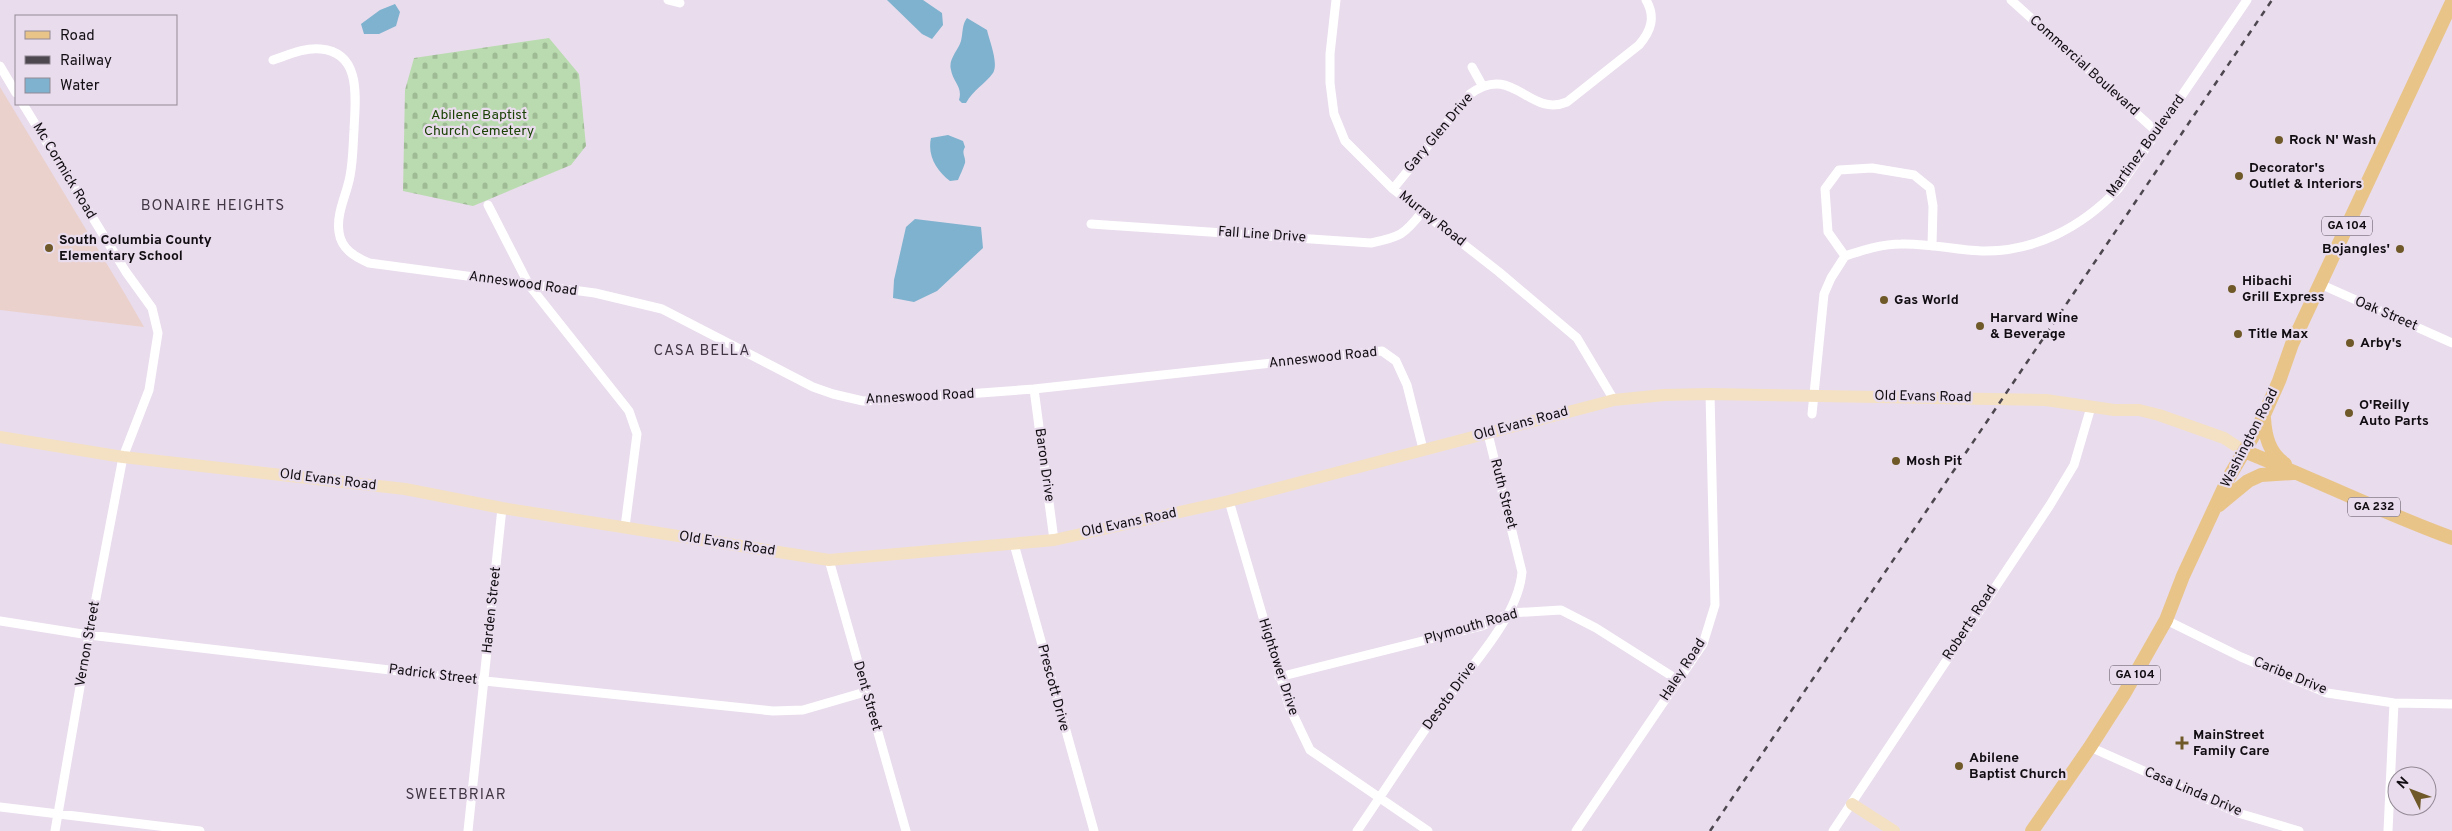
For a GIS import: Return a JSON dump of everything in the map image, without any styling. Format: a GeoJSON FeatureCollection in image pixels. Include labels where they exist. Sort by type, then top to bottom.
{"type":"FeatureCollection","features":[{"type":"Feature","properties":{"kind":"main road","name":"Washington Road"},"geometry":{"type":"LineString","coordinates":[[2032,831],[2124,694],[2166,620],[2183,576],[2216,507],[2264,416],[2292,344],[2452,2]]}},
{"type":"Feature","properties":{"kind":"main road"},"geometry":{"type":"LineString","coordinates":[[2264,416],[2264,433],[2276,458],[2298,472]]}},
{"type":"Feature","properties":{"kind":"main road","name":"GA 232"},"geometry":{"type":"LineString","coordinates":[[2244,451],[2298,472],[2380,510],[2452,538]]}},
{"type":"Feature","properties":{"kind":"main road"},"geometry":{"type":"LineString","coordinates":[[2216,507],[2248,482],[2261,475],[2298,472]]}},
{"type":"Feature","properties":{"kind":"street"},"geometry":{"type":"LineString","coordinates":[[668,0],[680,3]]}},
{"type":"Feature","properties":{"kind":"street","name":"Murray Road"},"geometry":{"type":"LineString","coordinates":[[1336,0],[1330,54],[1330,83],[1334,114],[1345,141],[1393,189],[1499,272],[1577,338],[1614,400]]}},
{"type":"Feature","properties":{"kind":"street","name":"Gary Glen Drive"},"geometry":{"type":"LineString","coordinates":[[1393,189],[1470,94],[1482,85],[1496,83],[1509,86],[1542,104],[1555,107],[1567,102],[1639,45],[1652,25],[1652,14],[1646,0]]}},
{"type":"Feature","properties":{"kind":"street","name":"Commercial Boulevard"},"geometry":{"type":"LineString","coordinates":[[2011,0],[2158,132]]}},
{"type":"Feature","properties":{"kind":"street","name":"Martinez Boulevard"},"geometry":{"type":"LineString","coordinates":[[1845,256],[1887,245],[1932,246],[1981,251],[1998,250],[2033,244],[2071,228],[2094,212],[2118,189],[2247,0]]}},
{"type":"Feature","properties":{"kind":"street","name":"Anneswood Road"},"geometry":{"type":"LineString","coordinates":[[272,60],[307,49],[322,49],[344,60],[352,72],[356,86],[352,158],[350,176],[339,219],[338,233],[344,247],[355,256],[369,263],[595,293],[662,309],[813,387],[863,401],[1034,390],[1382,351],[1396,361],[1407,385],[1423,449]]}},
{"type":"Feature","properties":{"kind":"street"},"geometry":{"type":"LineString","coordinates":[[0,66],[15,91]]}},
{"type":"Feature","properties":{"kind":"street"},"geometry":{"type":"LineString","coordinates":[[1472,67],[1482,85]]}},
{"type":"Feature","properties":{"kind":"street","name":"Mc Cormick Road"},"geometry":{"type":"LineString","coordinates":[[24,105],[126,272],[152,308],[158,333],[154,366],[149,390],[123,457]]}},
{"type":"Feature","properties":{"kind":"street"},"geometry":{"type":"LineString","coordinates":[[1812,414],[1824,294],[1831,278],[1845,256],[1828,232],[1825,189],[1839,170],[1872,168],[1914,175],[1930,188],[1933,206],[1932,246]]}},
{"type":"Feature","properties":{"kind":"street"},"geometry":{"type":"LineString","coordinates":[[488,205],[529,284],[629,411],[637,434],[626,527]]}},
{"type":"Feature","properties":{"kind":"street","name":"Fall Line Drive"},"geometry":{"type":"LineString","coordinates":[[1091,224],[1371,243],[1392,239],[1406,232],[1422,212]]}},
{"type":"Feature","properties":{"kind":"street","name":"Oak Street"},"geometry":{"type":"LineString","coordinates":[[2320,284],[2452,343]]}},
{"type":"Feature","properties":{"kind":"street","name":"Baron Drive"},"geometry":{"type":"LineString","coordinates":[[1034,390],[1054,540]]}},
{"type":"Feature","properties":{"kind":"street","name":"Haley Road"},"geometry":{"type":"LineString","coordinates":[[1576,831],[1703,644],[1715,605],[1710,394]]}},
{"type":"Feature","properties":{"kind":"street","name":"Old Evans Road"},"geometry":{"type":"LineString","coordinates":[[0,437],[123,457],[405,489],[502,508],[830,560],[1054,540],[1229,501],[1614,400],[1664,395],[1814,395],[2029,400],[2076,403],[2091,407],[2139,410],[2159,415],[2224,438],[2244,451]]}},
{"type":"Feature","properties":{"kind":"street","name":"Roberts Road"},"geometry":{"type":"LineString","coordinates":[[1833,831],[1986,598],[2050,505],[2074,465],[2091,407]]}},
{"type":"Feature","properties":{"kind":"street","name":"Ruth Street"},"geometry":{"type":"LineString","coordinates":[[1488,434],[1518,555]]}},
{"type":"Feature","properties":{"kind":"street","name":"Vernon Street"},"geometry":{"type":"LineString","coordinates":[[55,831],[89,635],[123,457]]}},
{"type":"Feature","properties":{"kind":"street","name":"Hightower Drive"},"geometry":{"type":"LineString","coordinates":[[1229,501],[1279,677],[1289,706],[1310,750],[1428,831]]}},
{"type":"Feature","properties":{"kind":"street","name":"Harden Street"},"geometry":{"type":"LineString","coordinates":[[468,831],[502,508]]}},
{"type":"Feature","properties":{"kind":"street","name":"Prescott Drive"},"geometry":{"type":"LineString","coordinates":[[1014,544],[1094,831]]}},
{"type":"Feature","properties":{"kind":"street","name":"Desoto Drive"},"geometry":{"type":"LineString","coordinates":[[1357,831],[1436,713],[1510,613],[1521,588],[1522,572],[1518,555]]}},
{"type":"Feature","properties":{"kind":"street","name":"Dent Street"},"geometry":{"type":"LineString","coordinates":[[830,560],[865,692],[906,831]]}},
{"type":"Feature","properties":{"kind":"street","name":"Plymouth Road"},"geometry":{"type":"LineString","coordinates":[[1279,677],[1482,626],[1510,613],[1561,610],[1596,628],[1678,680]]}},
{"type":"Feature","properties":{"kind":"street","name":"Caribe Drive"},"geometry":{"type":"LineString","coordinates":[[2166,620],[2241,657],[2327,693],[2394,702],[2452,704]]}},
{"type":"Feature","properties":{"kind":"street","name":"Padrick Street"},"geometry":{"type":"LineString","coordinates":[[0,621],[89,635],[485,680],[773,710],[802,710],[865,692]]}},
{"type":"Feature","properties":{"kind":"street"},"geometry":{"type":"LineString","coordinates":[[2388,831],[2394,702]]}},
{"type":"Feature","properties":{"kind":"street","name":"Casa Linda Drive"},"geometry":{"type":"LineString","coordinates":[[2090,747],[2238,813],[2299,831]]}},
{"type":"Feature","properties":{"kind":"street"},"geometry":{"type":"LineString","coordinates":[[1852,804],[1894,831]]}},
{"type":"Feature","properties":{"kind":"street"},"geometry":{"type":"LineString","coordinates":[[0,807],[57,816],[200,831]]}},
{"type":"Feature","properties":{"kind":"shaded area","name":"South Columbia County Elementary School"},"geometry":{"type":"Polygon","coordinates":[[[0,87],[125,294],[144,327],[0,310],[0,87]]]}},
{"type":"Feature","properties":{"kind":"green space","name":"Abilene Baptist Church Cemetery"},"geometry":{"type":"Polygon","coordinates":[[[549,38],[579,74],[586,146],[571,165],[473,206],[403,191],[405,90],[414,58],[549,38]]]}},
{"type":"Feature","properties":{"kind":"water"},"geometry":{"type":"Polygon","coordinates":[[[887,0],[923,0],[942,13],[943,25],[932,39],[922,34],[887,0]]]}},
{"type":"Feature","properties":{"kind":"water"},"geometry":{"type":"Polygon","coordinates":[[[395,4],[400,12],[396,26],[379,34],[364,34],[361,24],[380,10],[395,4]]]}},
{"type":"Feature","properties":{"kind":"water"},"geometry":{"type":"Polygon","coordinates":[[[967,18],[987,30],[993,51],[995,69],[966,103],[962,103],[959,100],[959,88],[950,66],[960,45],[963,26],[967,18]]]}},
{"type":"Feature","properties":{"kind":"water"},"geometry":{"type":"Polygon","coordinates":[[[948,135],[963,141],[965,147],[963,151],[965,163],[958,180],[950,181],[941,173],[930,151],[931,138],[948,135]]]}},
{"type":"Feature","properties":{"kind":"water"},"geometry":{"type":"Polygon","coordinates":[[[915,219],[981,227],[983,248],[937,291],[914,302],[893,298],[894,280],[906,227],[915,219]]]}},
{"type":"Feature","properties":{"kind":"railway"},"geometry":{"type":"LineString","coordinates":[[1710,831],[2272,0]]}},
{"type":"Feature","properties":{"kind":"place","name":"Rock N' Wash"},"geometry":{"type":"Point","coordinates":[2279,140]}},
{"type":"Feature","properties":{"kind":"place","name":"Decorator's Outlet & Interiors"},"geometry":{"type":"Point","coordinates":[2239,176]}},
{"type":"Feature","properties":{"kind":"place","name":"South Columbia County Elementary School"},"geometry":{"type":"Point","coordinates":[49,248]}},
{"type":"Feature","properties":{"kind":"place","name":"Bojangles'"},"geometry":{"type":"Point","coordinates":[2400,249]}},
{"type":"Feature","properties":{"kind":"place","name":"Hibachi Grill Express"},"geometry":{"type":"Point","coordinates":[2232,289]}},
{"type":"Feature","properties":{"kind":"place","name":"Gas World"},"geometry":{"type":"Point","coordinates":[1884,300]}},
{"type":"Feature","properties":{"kind":"place","name":"Harvard Wine & Beverage"},"geometry":{"type":"Point","coordinates":[1980,326]}},
{"type":"Feature","properties":{"kind":"place","name":"Title Max"},"geometry":{"type":"Point","coordinates":[2238,334]}},
{"type":"Feature","properties":{"kind":"place","name":"Arby's"},"geometry":{"type":"Point","coordinates":[2350,343]}},
{"type":"Feature","properties":{"kind":"place","name":"O'Reilly Auto Parts"},"geometry":{"type":"Point","coordinates":[2349,413]}},
{"type":"Feature","properties":{"kind":"place","name":"Mosh Pit"},"geometry":{"type":"Point","coordinates":[1896,461]}},
{"type":"Feature","properties":{"kind":"place","name":"MainStreet Family Care"},"geometry":{"type":"Point","coordinates":[2182,743]}},
{"type":"Feature","properties":{"kind":"place","name":"Abilene Baptist Church"},"geometry":{"type":"Point","coordinates":[1959,766]}},
{"type":"Feature","properties":{"kind":"district","name":"BONAIRE HEIGHTS"},"geometry":{"type":"Point","coordinates":[213,206]}},
{"type":"Feature","properties":{"kind":"district","name":"CASA BELLA"},"geometry":{"type":"Point","coordinates":[702,351]}},
{"type":"Feature","properties":{"kind":"district","name":"SWEETBRIAR"},"geometry":{"type":"Point","coordinates":[456,795]}}]}
